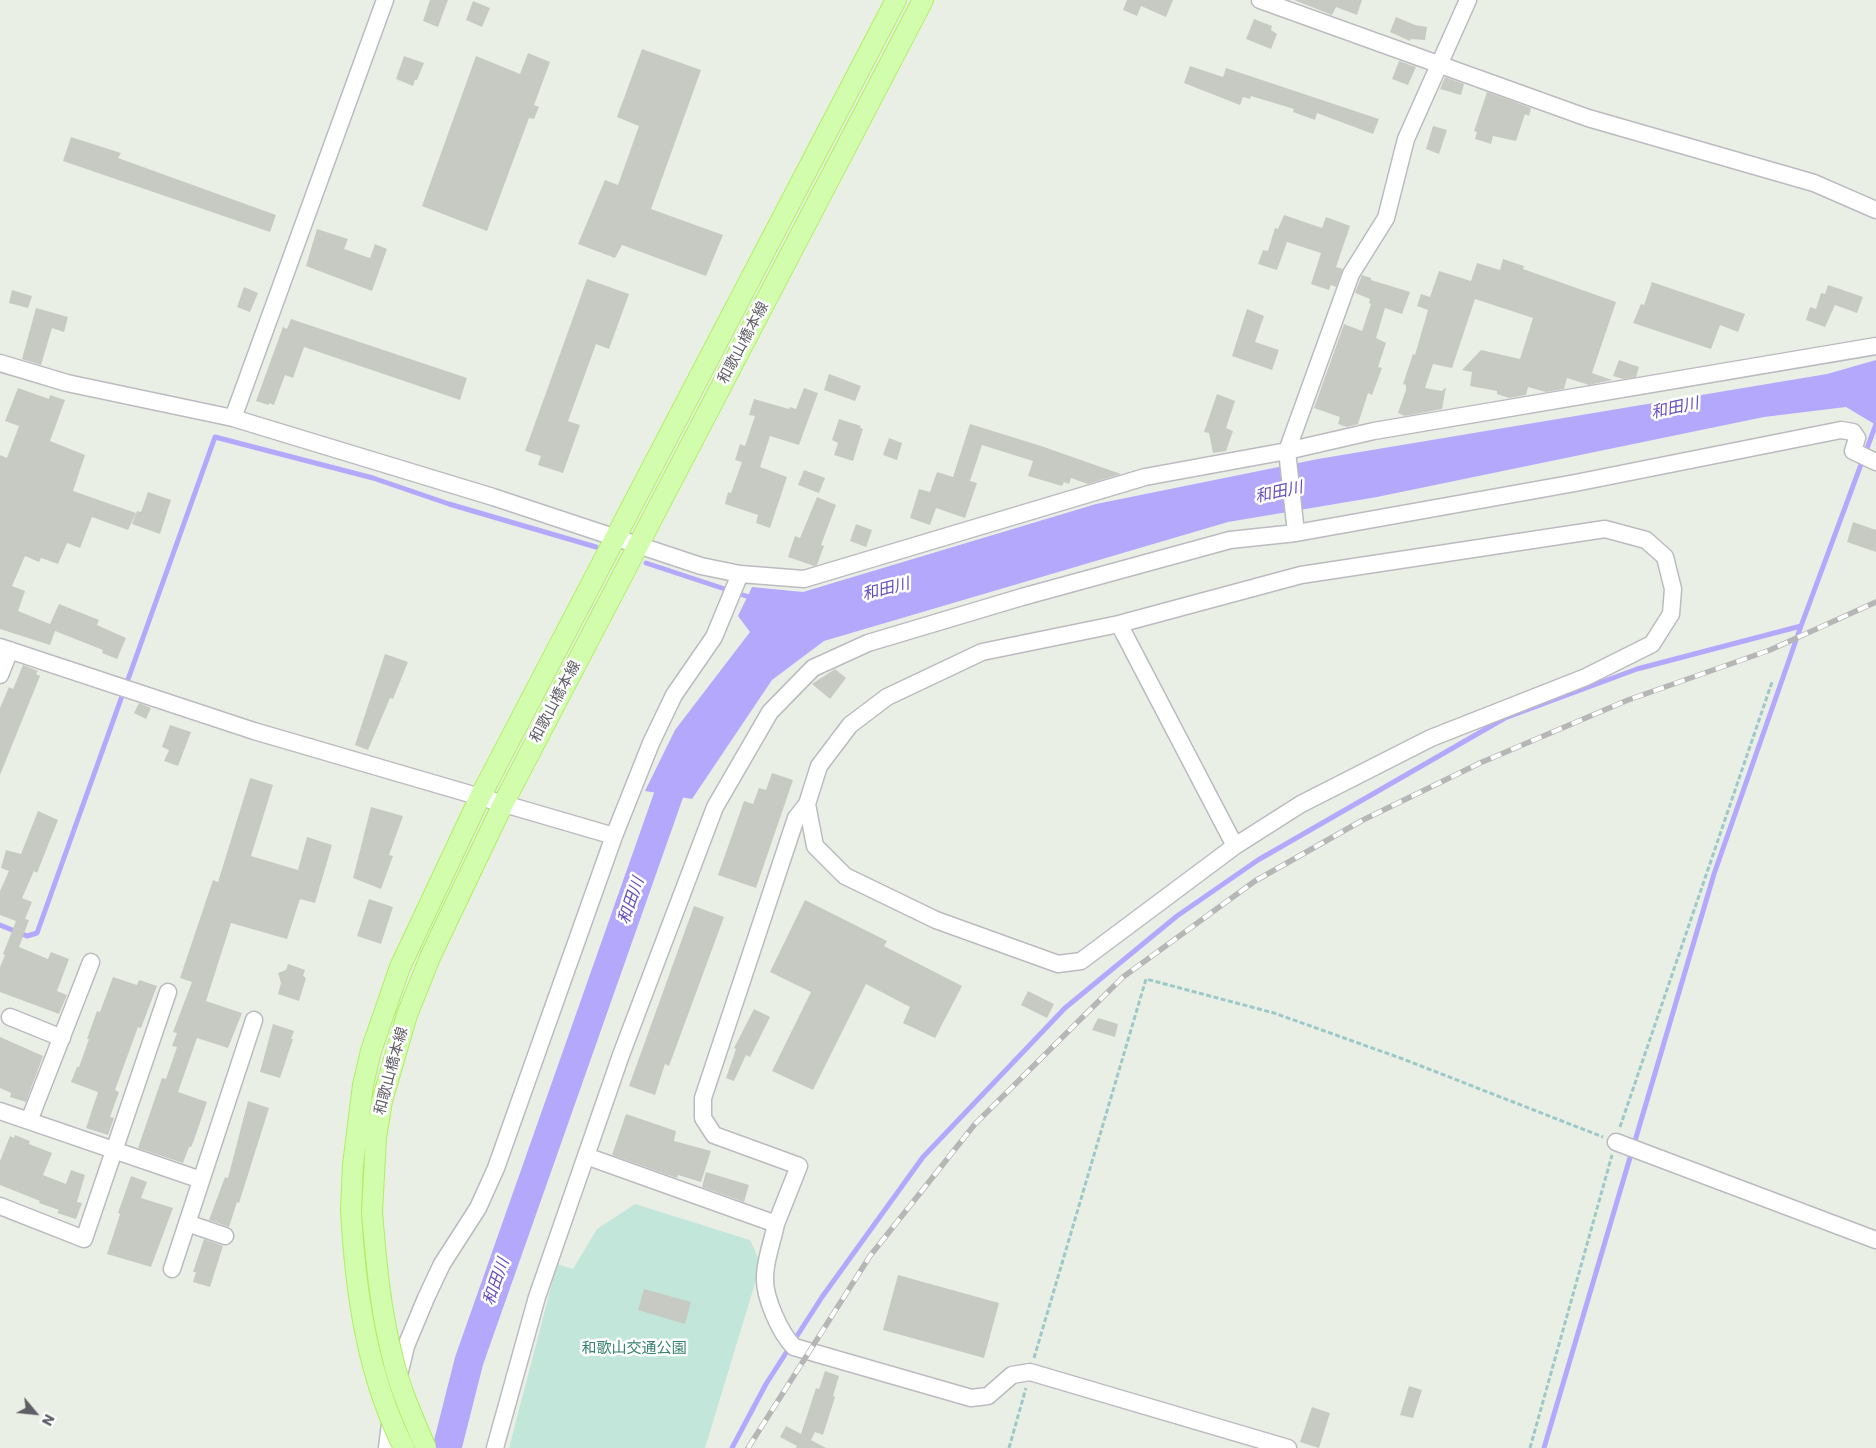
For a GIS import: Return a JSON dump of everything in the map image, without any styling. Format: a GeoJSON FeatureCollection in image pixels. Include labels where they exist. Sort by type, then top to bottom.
{"type":"FeatureCollection","features":[{"type":"Feature","properties":{"kind":"main road","name":"和歌山橋本線"},"geometry":{"type":"LineString","coordinates":[[404,1448],[384,1397],[370,1352],[358,1296],[351,1209],[357,1120],[371,1052],[400,967],[480,797],[896,0]]}},
{"type":"Feature","properties":{"kind":"main road","name":"和歌山橋本線"},"geometry":{"type":"LineString","coordinates":[[426,1448],[406,1402],[392,1356],[377,1270],[372,1212],[376,1138],[382,1101],[407,1015],[446,922],[503,804],[923,0]]}},
{"type":"Feature","properties":{"kind":"street"},"geometry":{"type":"LineString","coordinates":[[232,418],[385,0]]}},
{"type":"Feature","properties":{"kind":"street"},"geometry":{"type":"LineString","coordinates":[[1260,0],[1438,66],[1588,118],[1814,183],[1876,210]]}},
{"type":"Feature","properties":{"kind":"street"},"geometry":{"type":"LineString","coordinates":[[1296,529],[1287,451],[1351,274],[1386,218],[1406,139],[1468,0]]}},
{"type":"Feature","properties":{"kind":"street"},"geometry":{"type":"LineString","coordinates":[[0,363],[67,383],[232,418],[493,497],[701,566],[740,574],[804,579],[1145,477],[1287,451],[1374,431],[1876,346]]}},
{"type":"Feature","properties":{"kind":"street"},"geometry":{"type":"LineString","coordinates":[[495,1448],[537,1297],[621,1055],[715,807],[770,712],[813,668],[868,643],[1230,540],[1575,483],[1841,430],[1853,432],[1857,438],[1854,451],[1876,462]]}},
{"type":"Feature","properties":{"kind":"street"},"geometry":{"type":"LineString","coordinates":[[807,804],[815,846],[845,876],[936,920],[1058,964],[1081,961],[1235,846],[1301,804],[1431,738],[1586,677],[1652,644],[1671,614],[1673,590],[1665,557],[1646,540],[1604,529],[1301,575],[1119,624],[982,652],[887,697],[850,725],[819,766],[807,804],[796,818],[703,1098],[703,1118],[714,1135],[799,1166],[776,1224],[765,1277],[773,1313],[787,1340],[794,1347],[828,1358],[971,1398],[988,1396],[1012,1375],[1030,1372],[1288,1448]]}},
{"type":"Feature","properties":{"kind":"street"},"geometry":{"type":"LineString","coordinates":[[387,1448],[400,1368],[414,1322],[442,1264],[478,1208],[496,1168],[614,836],[651,743],[674,695],[714,637],[740,574]]}},
{"type":"Feature","properties":{"kind":"street"},"geometry":{"type":"LineString","coordinates":[[1119,624],[1235,846]]}},
{"type":"Feature","properties":{"kind":"street"},"geometry":{"type":"LineString","coordinates":[[0,675],[5,648],[254,731],[614,836]]}},
{"type":"Feature","properties":{"kind":"street"},"geometry":{"type":"LineString","coordinates":[[28,1121],[91,962]]}},
{"type":"Feature","properties":{"kind":"street"},"geometry":{"type":"LineString","coordinates":[[0,1206],[84,1239],[168,992]]}},
{"type":"Feature","properties":{"kind":"street"},"geometry":{"type":"LineString","coordinates":[[10,1017],[62,1038]]}},
{"type":"Feature","properties":{"kind":"street"},"geometry":{"type":"LineString","coordinates":[[172,1269],[254,1020]]}},
{"type":"Feature","properties":{"kind":"street"},"geometry":{"type":"LineString","coordinates":[[1,1116],[28,1121],[201,1180]]}},
{"type":"Feature","properties":{"kind":"street"},"geometry":{"type":"LineString","coordinates":[[1616,1142],[1876,1240]]}},
{"type":"Feature","properties":{"kind":"street"},"geometry":{"type":"LineString","coordinates":[[586,1156],[776,1224]]}},
{"type":"Feature","properties":{"kind":"street"},"geometry":{"type":"LineString","coordinates":[[187,1223],[226,1236]]}},
{"type":"Feature","properties":{"kind":"path"},"geometry":{"type":"LineString","coordinates":[[1530,1448],[1616,1142],[1772,682]]}},
{"type":"Feature","properties":{"kind":"path"},"geometry":{"type":"LineString","coordinates":[[1008,1448],[1146,979],[1274,1014],[1403,1059],[1616,1142]]}},
{"type":"Feature","properties":{"kind":"green space","name":"和歌山交通公園"},"geometry":{"type":"Polygon","coordinates":[[[635,1204],[750,1240],[761,1264],[705,1448],[509,1448],[557,1264],[573,1269],[597,1229],[635,1204]]]}},
{"type":"Feature","properties":{"kind":"water"},"geometry":{"type":"Polygon","coordinates":[[[1876,360],[1876,425],[1846,407],[1764,417],[1377,497],[1228,522],[824,641],[772,680],[692,799],[645,791],[675,730],[750,632],[738,616],[752,587],[803,592],[1096,504],[1318,459],[1827,374],[1876,360]]]}},
{"type":"Feature","properties":{"kind":"building"},"geometry":{"type":"Polygon","coordinates":[[[430,0],[448,0],[438,27],[423,21],[430,0]]]}},
{"type":"Feature","properties":{"kind":"building"},"geometry":{"type":"Polygon","coordinates":[[[1127,0],[1173,0],[1166,17],[1141,6],[1137,16],[1123,10],[1127,0]]]}},
{"type":"Feature","properties":{"kind":"building"},"geometry":{"type":"Polygon","coordinates":[[[1294,0],[1362,0],[1357,15],[1336,7],[1332,15],[1294,0]]]}},
{"type":"Feature","properties":{"kind":"building"},"geometry":{"type":"Polygon","coordinates":[[[473,1],[490,8],[482,27],[466,20],[473,1]]]}},
{"type":"Feature","properties":{"kind":"building"},"geometry":{"type":"Polygon","coordinates":[[[1396,17],[1415,25],[1427,27],[1425,40],[1411,39],[1410,41],[1390,32],[1396,17]]]}},
{"type":"Feature","properties":{"kind":"building"},"geometry":{"type":"Polygon","coordinates":[[[1254,19],[1272,26],[1271,30],[1277,34],[1271,49],[1246,39],[1254,19]]]}},
{"type":"Feature","properties":{"kind":"building"},"geometry":{"type":"Polygon","coordinates":[[[642,49],[701,70],[651,209],[723,235],[706,276],[622,245],[615,258],[578,244],[605,180],[618,185],[639,126],[617,117],[642,49]]]}},
{"type":"Feature","properties":{"kind":"building"},"geometry":{"type":"Polygon","coordinates":[[[528,53],[550,62],[534,105],[539,107],[534,119],[529,118],[487,231],[422,206],[476,56],[520,74],[528,53]]]}},
{"type":"Feature","properties":{"kind":"building"},"geometry":{"type":"Polygon","coordinates":[[[404,56],[424,63],[413,86],[396,79],[404,56]]]}},
{"type":"Feature","properties":{"kind":"building"},"geometry":{"type":"Polygon","coordinates":[[[1399,61],[1416,67],[1408,85],[1392,79],[1399,61]]]}},
{"type":"Feature","properties":{"kind":"building"},"geometry":{"type":"Polygon","coordinates":[[[1190,66],[1223,77],[1226,68],[1379,119],[1373,134],[1317,113],[1315,120],[1293,112],[1294,109],[1251,96],[1250,99],[1243,97],[1240,105],[1184,83],[1190,66]]]}},
{"type":"Feature","properties":{"kind":"building"},"geometry":{"type":"Polygon","coordinates":[[[1445,77],[1464,84],[1461,95],[1440,89],[1445,77]]]}},
{"type":"Feature","properties":{"kind":"building"},"geometry":{"type":"Polygon","coordinates":[[[1487,92],[1531,108],[1529,116],[1525,114],[1516,141],[1493,136],[1491,144],[1475,139],[1477,132],[1474,131],[1487,92]]]}},
{"type":"Feature","properties":{"kind":"building"},"geometry":{"type":"Polygon","coordinates":[[[1433,126],[1447,130],[1439,154],[1426,149],[1433,126]]]}},
{"type":"Feature","properties":{"kind":"building"},"geometry":{"type":"Polygon","coordinates":[[[71,137],[121,153],[118,158],[276,215],[270,232],[63,161],[71,137]]]}},
{"type":"Feature","properties":{"kind":"building"},"geometry":{"type":"Polygon","coordinates":[[[1284,215],[1322,228],[1326,217],[1350,226],[1336,267],[1343,269],[1336,287],[1331,285],[1329,290],[1311,284],[1321,253],[1287,242],[1277,270],[1258,264],[1263,250],[1268,251],[1275,228],[1278,229],[1284,215]]]}},
{"type":"Feature","properties":{"kind":"building"},"geometry":{"type":"Polygon","coordinates":[[[317,229],[348,239],[344,249],[370,258],[375,244],[387,249],[372,291],[306,266],[317,229]]]}},
{"type":"Feature","properties":{"kind":"building"},"geometry":{"type":"Polygon","coordinates":[[[1503,259],[1524,266],[1523,269],[1616,302],[1592,373],[1612,380],[1589,385],[1567,378],[1564,389],[1546,392],[1528,387],[1526,395],[1509,398],[1497,394],[1497,391],[1470,386],[1472,372],[1462,370],[1481,350],[1520,359],[1533,318],[1475,299],[1452,368],[1433,364],[1425,388],[1442,391],[1446,387],[1442,409],[1405,416],[1398,413],[1406,390],[1406,385],[1403,384],[1413,354],[1415,355],[1428,310],[1417,306],[1421,294],[1430,297],[1439,271],[1471,281],[1477,263],[1500,270],[1503,259]]]}},
{"type":"Feature","properties":{"kind":"building"},"geometry":{"type":"Polygon","coordinates":[[[1362,275],[1371,278],[1371,280],[1410,292],[1402,314],[1385,308],[1376,338],[1386,343],[1378,367],[1382,368],[1372,395],[1368,393],[1358,424],[1347,427],[1338,424],[1340,417],[1314,408],[1344,324],[1362,331],[1371,304],[1369,303],[1370,299],[1355,293],[1362,275]]]}},
{"type":"Feature","properties":{"kind":"building"},"geometry":{"type":"Polygon","coordinates":[[[587,279],[629,294],[609,349],[596,344],[568,421],[580,425],[563,473],[538,465],[541,456],[525,451],[587,279]]]}},
{"type":"Feature","properties":{"kind":"building"},"geometry":{"type":"Polygon","coordinates":[[[1652,282],[1745,314],[1738,332],[1720,325],[1711,349],[1633,323],[1641,304],[1644,305],[1652,282]]]}},
{"type":"Feature","properties":{"kind":"building"},"geometry":{"type":"Polygon","coordinates":[[[1828,285],[1863,297],[1857,313],[1835,305],[1825,327],[1806,320],[1810,307],[1816,309],[1821,293],[1825,294],[1828,285]]]}},
{"type":"Feature","properties":{"kind":"building"},"geometry":{"type":"Polygon","coordinates":[[[244,287],[258,293],[250,312],[237,307],[244,287]]]}},
{"type":"Feature","properties":{"kind":"building"},"geometry":{"type":"Polygon","coordinates":[[[12,290],[32,296],[28,308],[9,303],[12,290]]]}},
{"type":"Feature","properties":{"kind":"building"},"geometry":{"type":"Polygon","coordinates":[[[36,308],[68,317],[64,332],[52,328],[41,365],[22,359],[36,308]]]}},
{"type":"Feature","properties":{"kind":"building"},"geometry":{"type":"Polygon","coordinates":[[[1247,309],[1264,316],[1255,342],[1279,350],[1272,370],[1232,356],[1247,309]]]}},
{"type":"Feature","properties":{"kind":"building"},"geometry":{"type":"Polygon","coordinates":[[[291,319],[467,378],[460,400],[304,347],[293,378],[285,375],[274,405],[256,401],[283,327],[287,329],[291,319]]]}},
{"type":"Feature","properties":{"kind":"building"},"geometry":{"type":"Polygon","coordinates":[[[1619,360],[1639,367],[1636,377],[1624,379],[1613,376],[1619,360]]]}},
{"type":"Feature","properties":{"kind":"building"},"geometry":{"type":"Polygon","coordinates":[[[829,374],[861,386],[855,401],[824,390],[829,374]]]}},
{"type":"Feature","properties":{"kind":"building"},"geometry":{"type":"Polygon","coordinates":[[[18,388],[49,399],[50,395],[65,400],[50,441],[85,455],[73,491],[136,513],[128,530],[92,517],[80,548],[67,543],[58,564],[41,558],[39,562],[25,556],[12,586],[25,591],[18,611],[50,624],[59,604],[99,620],[97,625],[126,638],[117,659],[102,653],[103,650],[55,631],[50,645],[0,629],[0,455],[7,458],[19,426],[5,421],[18,388]]]}},
{"type":"Feature","properties":{"kind":"building"},"geometry":{"type":"Polygon","coordinates":[[[804,388],[818,393],[799,445],[770,436],[760,467],[787,477],[770,528],[756,523],[758,515],[725,504],[728,492],[731,493],[742,462],[735,460],[740,444],[745,446],[755,416],[749,415],[754,399],[789,409],[790,407],[796,409],[804,388]]]}},
{"type":"Feature","properties":{"kind":"building"},"geometry":{"type":"Polygon","coordinates":[[[1217,394],[1235,401],[1226,428],[1233,431],[1226,451],[1213,453],[1209,433],[1204,432],[1217,394]]]}},
{"type":"Feature","properties":{"kind":"building"},"geometry":{"type":"Polygon","coordinates":[[[839,419],[861,426],[860,428],[863,429],[853,461],[834,455],[838,443],[832,440],[839,419]]]}},
{"type":"Feature","properties":{"kind":"building"},"geometry":{"type":"Polygon","coordinates":[[[970,424],[1121,474],[1088,484],[1071,478],[1069,484],[1064,482],[1062,486],[1028,476],[1033,461],[982,445],[970,481],[977,483],[965,518],[936,508],[930,525],[910,518],[919,489],[930,492],[937,472],[953,477],[970,424]]]}},
{"type":"Feature","properties":{"kind":"building"},"geometry":{"type":"Polygon","coordinates":[[[889,438],[902,443],[897,460],[883,455],[889,438]]]}},
{"type":"Feature","properties":{"kind":"building"},"geometry":{"type":"Polygon","coordinates":[[[804,470],[825,478],[819,493],[798,485],[804,470]]]}},
{"type":"Feature","properties":{"kind":"building"},"geometry":{"type":"Polygon","coordinates":[[[148,492],[171,500],[160,534],[132,524],[137,511],[141,512],[148,492]]]}},
{"type":"Feature","properties":{"kind":"building"},"geometry":{"type":"Polygon","coordinates":[[[817,497],[836,505],[821,545],[824,546],[817,565],[814,566],[788,557],[795,536],[800,538],[817,497]]]}},
{"type":"Feature","properties":{"kind":"building"},"geometry":{"type":"Polygon","coordinates":[[[1853,522],[1876,530],[1876,552],[1847,542],[1853,522]]]}},
{"type":"Feature","properties":{"kind":"building"},"geometry":{"type":"Polygon","coordinates":[[[856,524],[872,530],[866,547],[850,541],[856,524]]]}},
{"type":"Feature","properties":{"kind":"building"},"geometry":{"type":"Polygon","coordinates":[[[385,654],[408,662],[393,699],[390,698],[368,750],[355,745],[385,654]]]}},
{"type":"Feature","properties":{"kind":"building"},"geometry":{"type":"Polygon","coordinates":[[[23,665],[38,671],[36,674],[40,676],[0,775],[0,708],[9,687],[13,689],[23,665]]]}},
{"type":"Feature","properties":{"kind":"building"},"geometry":{"type":"Polygon","coordinates":[[[835,669],[846,678],[830,699],[812,684],[835,669]]]}},
{"type":"Feature","properties":{"kind":"building"},"geometry":{"type":"Polygon","coordinates":[[[139,703],[151,708],[146,719],[134,713],[139,703]]]}},
{"type":"Feature","properties":{"kind":"building"},"geometry":{"type":"Polygon","coordinates":[[[170,725],[191,732],[178,766],[164,761],[169,750],[162,747],[170,725]]]}},
{"type":"Feature","properties":{"kind":"building"},"geometry":{"type":"Polygon","coordinates":[[[772,773],[793,780],[756,888],[718,875],[744,801],[753,804],[759,788],[766,790],[772,773]]]}},
{"type":"Feature","properties":{"kind":"building"},"geometry":{"type":"Polygon","coordinates":[[[250,778],[273,785],[251,856],[298,870],[307,837],[332,845],[315,903],[300,899],[287,939],[231,923],[206,1001],[242,1013],[228,1048],[197,1038],[178,1092],[207,1102],[194,1140],[183,1163],[138,1148],[162,1078],[166,1079],[177,1047],[172,1046],[177,1033],[173,1032],[192,982],[180,978],[213,880],[218,882],[250,778]]]}},
{"type":"Feature","properties":{"kind":"building"},"geometry":{"type":"Polygon","coordinates":[[[371,807],[403,816],[389,855],[393,856],[381,889],[353,878],[371,807]]]}},
{"type":"Feature","properties":{"kind":"building"},"geometry":{"type":"Polygon","coordinates":[[[38,811],[58,820],[37,873],[34,871],[22,898],[32,902],[25,919],[29,920],[19,947],[48,959],[51,952],[69,959],[57,991],[67,995],[59,1014],[0,992],[0,967],[16,921],[0,915],[0,891],[9,871],[1,868],[6,850],[21,854],[38,811]]]}},
{"type":"Feature","properties":{"kind":"building"},"geometry":{"type":"Polygon","coordinates":[[[369,899],[393,907],[381,944],[357,936],[369,899]]]}},
{"type":"Feature","properties":{"kind":"building"},"geometry":{"type":"Polygon","coordinates":[[[805,900],[887,941],[884,946],[962,986],[935,1038],[903,1023],[910,1007],[866,984],[813,1090],[772,1071],[811,992],[770,972],[805,900]]]}},
{"type":"Feature","properties":{"kind":"building"},"geometry":{"type":"Polygon","coordinates":[[[694,906],[724,917],[669,1066],[665,1064],[655,1095],[629,1086],[694,906]]]}},
{"type":"Feature","properties":{"kind":"building"},"geometry":{"type":"Polygon","coordinates":[[[288,964],[305,970],[303,976],[306,978],[299,1001],[278,994],[281,983],[278,973],[286,970],[288,964]]]}},
{"type":"Feature","properties":{"kind":"building"},"geometry":{"type":"Polygon","coordinates":[[[113,977],[137,985],[139,980],[157,986],[141,1028],[138,1027],[115,1090],[119,1092],[110,1117],[114,1118],[108,1135],[86,1128],[98,1092],[71,1082],[77,1067],[79,1067],[97,1011],[100,1012],[113,977]]]}},
{"type":"Feature","properties":{"kind":"building"},"geometry":{"type":"Polygon","coordinates":[[[1028,991],[1054,1004],[1047,1018],[1021,1005],[1028,991]]]}},
{"type":"Feature","properties":{"kind":"building"},"geometry":{"type":"Polygon","coordinates":[[[754,1009],[770,1017],[750,1057],[746,1055],[734,1081],[726,1078],[736,1049],[734,1048],[754,1009]]]}},
{"type":"Feature","properties":{"kind":"building"},"geometry":{"type":"Polygon","coordinates":[[[1098,1018],[1118,1024],[1115,1037],[1092,1030],[1098,1018]]]}},
{"type":"Feature","properties":{"kind":"building"},"geometry":{"type":"Polygon","coordinates":[[[273,1024],[294,1031],[280,1078],[260,1072],[273,1024]]]}},
{"type":"Feature","properties":{"kind":"building"},"geometry":{"type":"Polygon","coordinates":[[[0,1037],[43,1056],[26,1102],[10,1097],[11,1093],[0,1088],[0,1037]]]}},
{"type":"Feature","properties":{"kind":"building"},"geometry":{"type":"Polygon","coordinates":[[[248,1101],[269,1108],[239,1203],[237,1202],[229,1227],[209,1220],[225,1177],[228,1178],[248,1101]]]}},
{"type":"Feature","properties":{"kind":"building"},"geometry":{"type":"Polygon","coordinates":[[[626,1114],[676,1131],[674,1141],[711,1151],[701,1182],[678,1175],[677,1178],[612,1155],[626,1114]]]}},
{"type":"Feature","properties":{"kind":"building"},"geometry":{"type":"Polygon","coordinates":[[[15,1135],[30,1141],[29,1144],[52,1153],[43,1175],[66,1184],[71,1170],[85,1175],[77,1202],[82,1203],[76,1219],[57,1213],[59,1210],[0,1185],[0,1161],[10,1136],[14,1138],[15,1135]]]}},
{"type":"Feature","properties":{"kind":"building"},"geometry":{"type":"Polygon","coordinates":[[[706,1172],[749,1185],[744,1202],[702,1187],[706,1172]]]}},
{"type":"Feature","properties":{"kind":"building"},"geometry":{"type":"Polygon","coordinates":[[[131,1176],[147,1182],[141,1198],[173,1208],[151,1267],[107,1254],[120,1214],[118,1213],[131,1176]]]}},
{"type":"Feature","properties":{"kind":"building"},"geometry":{"type":"Polygon","coordinates":[[[204,1239],[223,1246],[210,1287],[193,1282],[196,1272],[193,1272],[204,1239]]]}},
{"type":"Feature","properties":{"kind":"building"},"geometry":{"type":"Polygon","coordinates":[[[898,1275],[999,1303],[984,1358],[883,1330],[898,1275]]]}},
{"type":"Feature","properties":{"kind":"building"},"geometry":{"type":"Polygon","coordinates":[[[644,1289],[691,1302],[685,1324],[638,1310],[644,1289]]]}},
{"type":"Feature","properties":{"kind":"building"},"geometry":{"type":"Polygon","coordinates":[[[825,1371],[839,1376],[833,1396],[835,1397],[823,1435],[815,1432],[811,1440],[826,1448],[796,1448],[797,1446],[780,1437],[786,1426],[801,1434],[816,1388],[819,1389],[825,1371]]]}},
{"type":"Feature","properties":{"kind":"building"},"geometry":{"type":"Polygon","coordinates":[[[1409,1386],[1422,1390],[1413,1418],[1400,1415],[1409,1386]]]}},
{"type":"Feature","properties":{"kind":"building"},"geometry":{"type":"Polygon","coordinates":[[[1312,1407],[1330,1413],[1319,1448],[1300,1442],[1312,1407]]]}},
{"type":"Feature","properties":{"kind":"waterway"},"geometry":{"type":"LineString","coordinates":[[1544,1448],[1714,874],[1801,626],[1876,424]]}},
{"type":"Feature","properties":{"kind":"waterway"},"geometry":{"type":"LineString","coordinates":[[0,925],[27,936],[37,933],[215,437],[373,478],[449,504],[596,547]]}},
{"type":"Feature","properties":{"kind":"waterway"},"geometry":{"type":"LineString","coordinates":[[646,563],[752,598]]}},
{"type":"Feature","properties":{"kind":"waterway"},"geometry":{"type":"LineString","coordinates":[[732,1448],[766,1384],[822,1297],[923,1157],[1065,1008],[1177,916],[1258,860],[1505,718],[1637,669],[1801,626]]}},
{"type":"Feature","properties":{"kind":"waterway","name":"和田川"},"geometry":{"type":"LineString","coordinates":[[447,1448],[469,1361],[682,757]]}},
{"type":"Feature","properties":{"kind":"railway"},"geometry":{"type":"LineString","coordinates":[[748,1448],[870,1256],[975,1124],[1123,977],[1255,881],[1363,820],[1480,763],[1628,700],[1770,650],[1876,602]]}}]}
